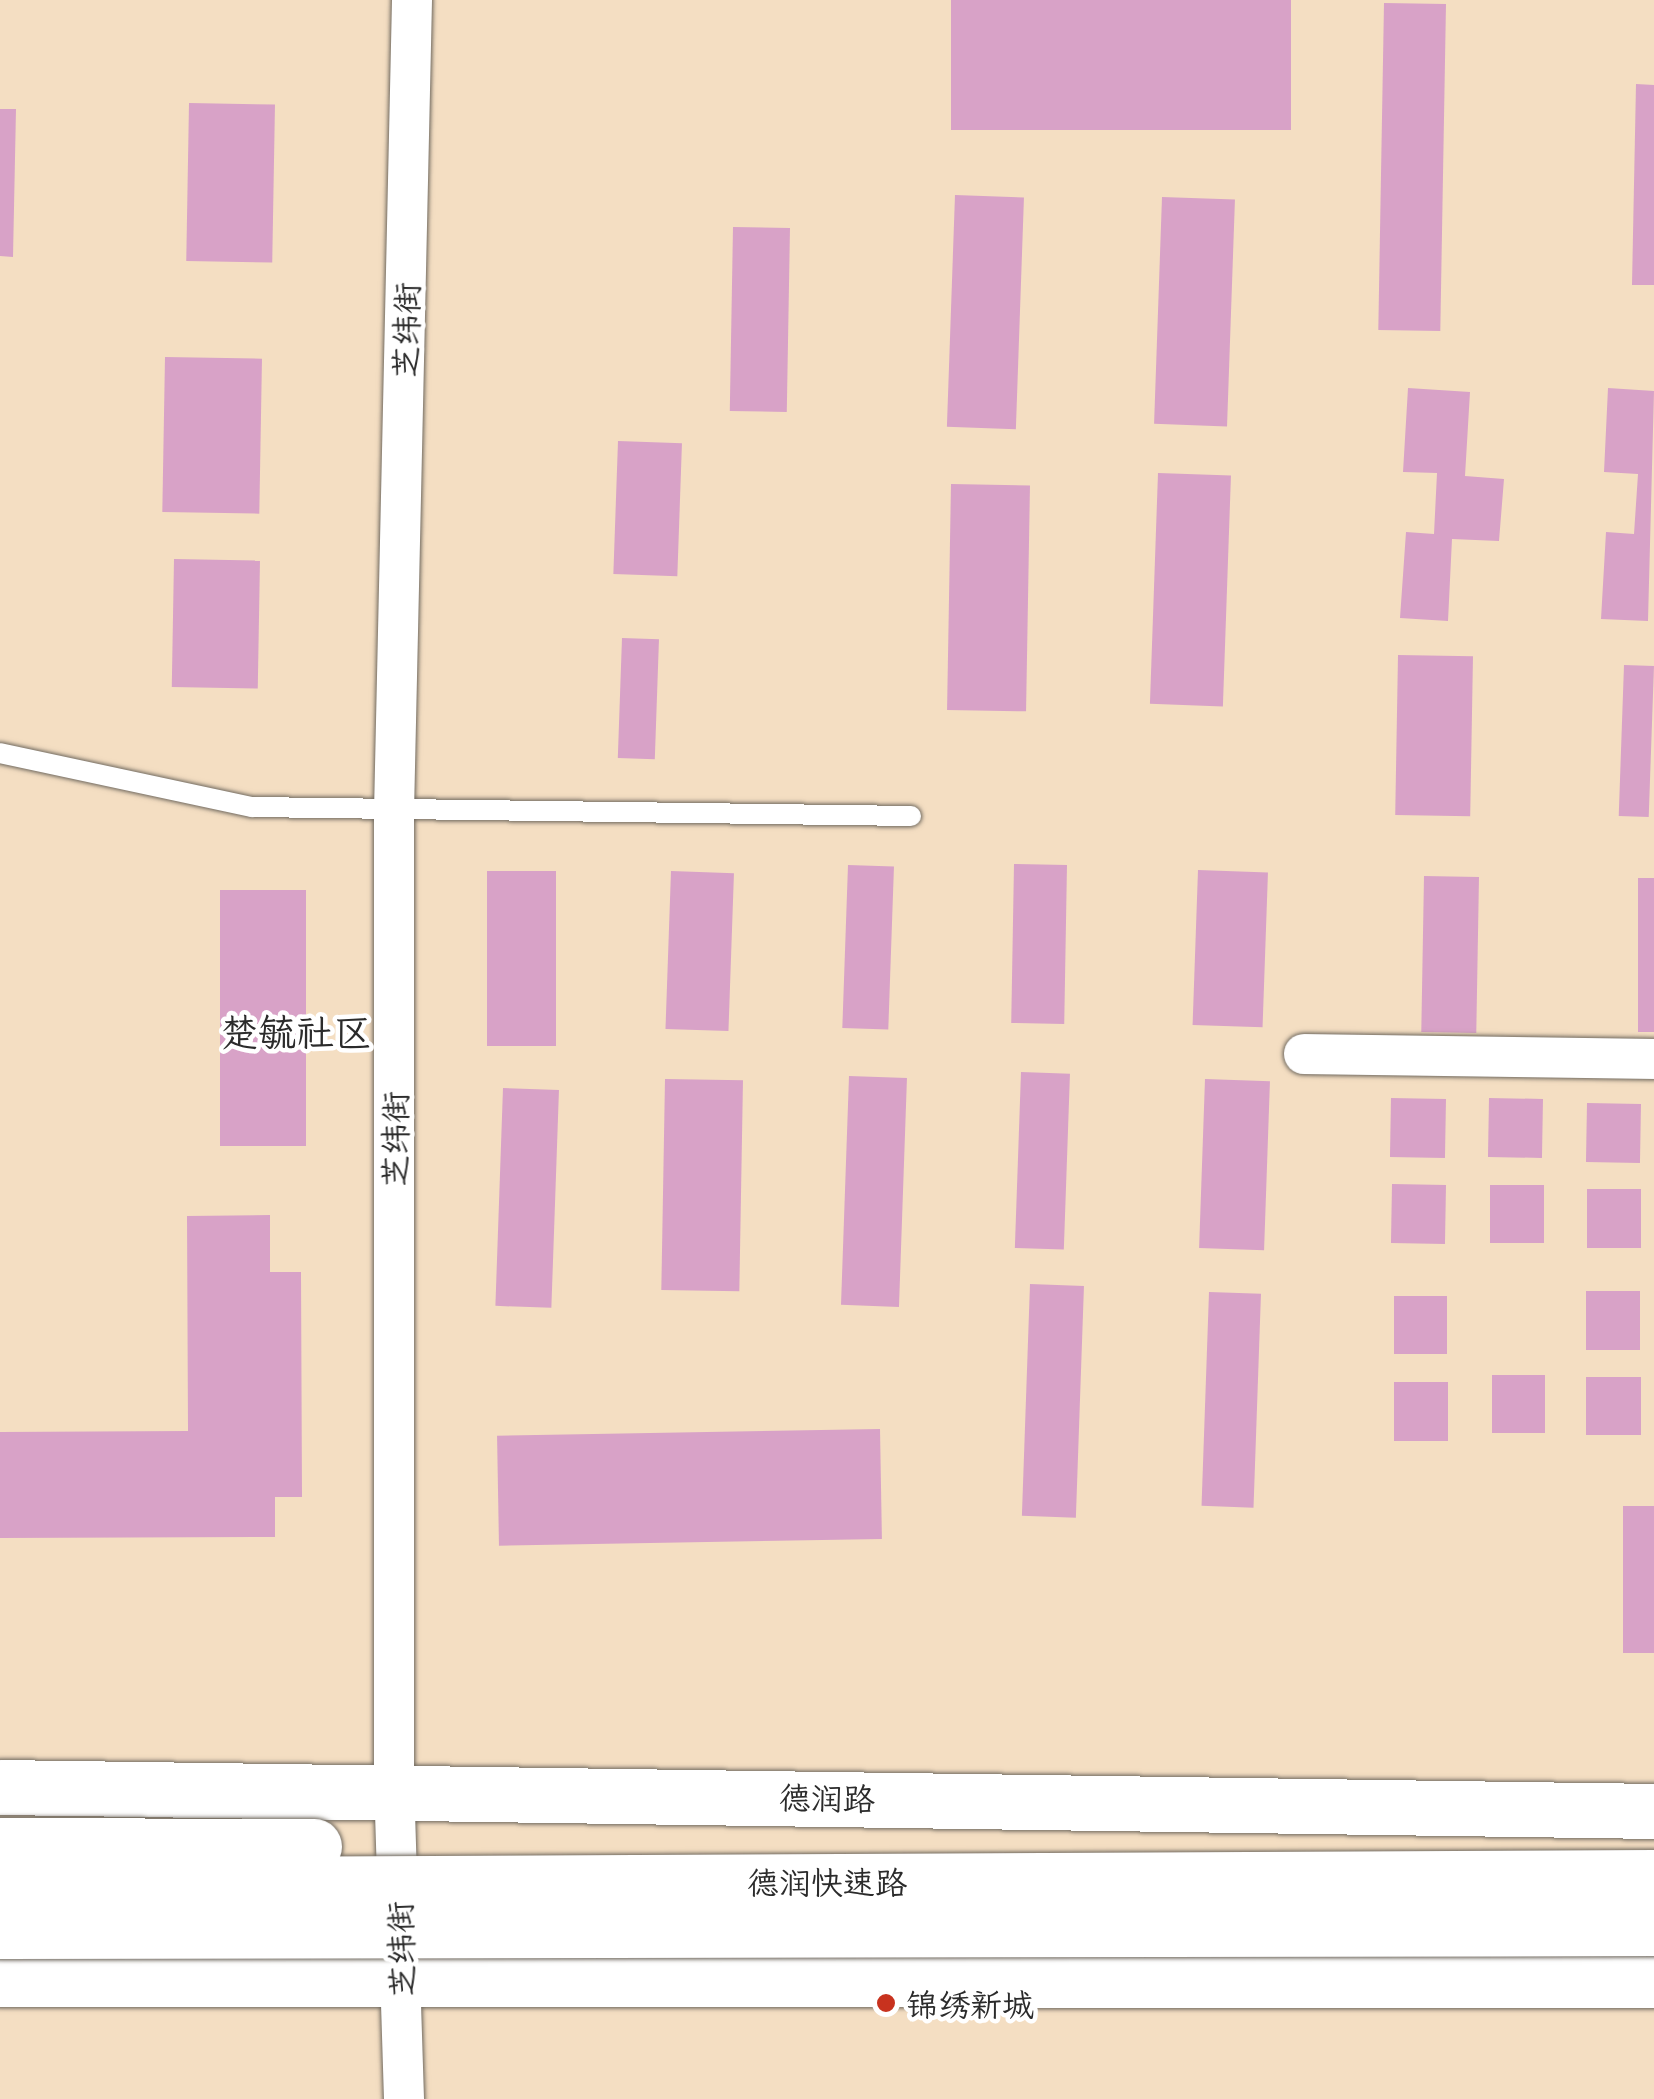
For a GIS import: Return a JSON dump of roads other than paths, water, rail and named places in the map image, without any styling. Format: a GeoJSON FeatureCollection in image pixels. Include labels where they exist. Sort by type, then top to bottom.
{"type":"FeatureCollection","features":[{"type":"Feature","properties":{"kind":"main road","name":"德润路"},"geometry":{"type":"LineString","coordinates":[[0,1787],[394,1789],[1654,1811]]}},
{"type":"Feature","properties":{"kind":"main road"},"geometry":{"type":"LineString","coordinates":[[0,1845],[1278,1848],[1470,1878]]}},
{"type":"Feature","properties":{"kind":"main road","name":"德润快速路"},"geometry":{"type":"LineString","coordinates":[[0,1885],[1654,1877]]}},
{"type":"Feature","properties":{"kind":"main road","name":"德润快速路"},"geometry":{"type":"LineString","coordinates":[[0,1931],[1654,1928]]}},
{"type":"Feature","properties":{"kind":"main road"},"geometry":{"type":"LineString","coordinates":[[0,1979],[1654,1980]]}},
{"type":"Feature","properties":{"kind":"street","name":"芝纬街"},"geometry":{"type":"LineString","coordinates":[[404,2099],[394,1789],[394,812],[412,0]]}},
{"type":"Feature","properties":{"kind":"street"},"geometry":{"type":"LineString","coordinates":[[1304,1054],[1654,1059]]}},
{"type":"Feature","properties":{"kind":"lane"},"geometry":{"type":"LineString","coordinates":[[0,752],[252,807],[394,812],[911,816]]}},
{"type":"Feature","properties":{"kind":"place","name":"锦绣新城"},"geometry":{"type":"Point","coordinates":[886,2003]}},
{"type":"Feature","properties":{"kind":"district","name":"楚毓社区"},"geometry":{"type":"Point","coordinates":[296,1032]}}]}
